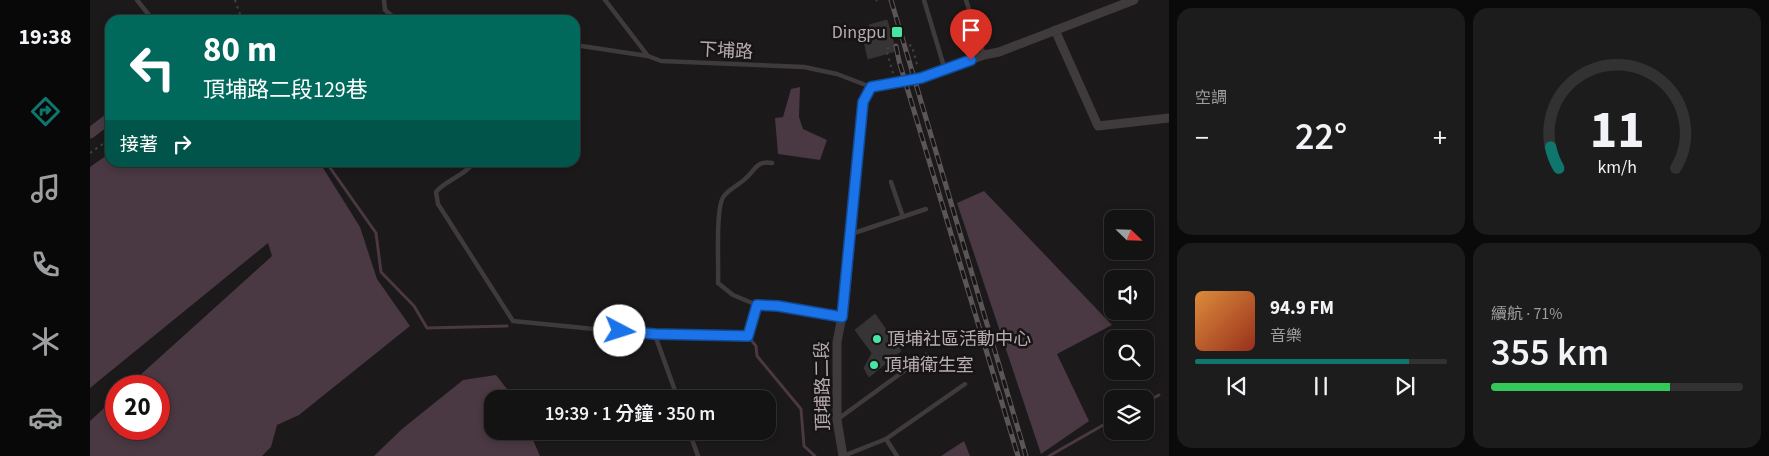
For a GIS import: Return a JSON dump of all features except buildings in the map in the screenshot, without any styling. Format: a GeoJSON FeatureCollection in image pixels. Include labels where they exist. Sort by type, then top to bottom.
{"type":"FeatureCollection","features":[{"type":"Feature","properties":{"kind":"street"},"geometry":{"type":"LineString","coordinates":[[871,87],[921,78],[984,55],[999,52],[1134,0]]}},
{"type":"Feature","properties":{"kind":"street"},"geometry":{"type":"LineString","coordinates":[[1055,30],[1098,126],[1169,118]]}},
{"type":"Feature","properties":{"kind":"street","name":"頂埔路二段"},"geometry":{"type":"LineString","coordinates":[[843,456],[837,420],[837,342],[842,317],[851,234],[863,102],[871,87]]}},
{"type":"Feature","properties":{"kind":"lane"},"geometry":{"type":"LineString","coordinates":[[136,0],[149,15]]}},
{"type":"Feature","properties":{"kind":"lane"},"geometry":{"type":"LineString","coordinates":[[384,0],[385,10],[391,15]]}},
{"type":"Feature","properties":{"kind":"lane"},"geometry":{"type":"LineString","coordinates":[[605,0],[648,56]]}},
{"type":"Feature","properties":{"kind":"lane"},"geometry":{"type":"LineString","coordinates":[[924,0],[944,70]]}},
{"type":"Feature","properties":{"kind":"lane"},"geometry":{"type":"LineString","coordinates":[[966,0],[984,55]]}},
{"type":"Feature","properties":{"kind":"lane","name":"下埔路"},"geometry":{"type":"LineString","coordinates":[[580,46],[648,56],[661,61],[804,67],[837,74],[871,87]]}},
{"type":"Feature","properties":{"kind":"lane"},"geometry":{"type":"LineString","coordinates":[[772,163],[765,162],[755,166],[745,180],[722,197],[719,214],[718,283],[733,295],[757,305],[778,306],[842,317]]}},
{"type":"Feature","properties":{"kind":"lane"},"geometry":{"type":"LineString","coordinates":[[471,167],[469,170],[444,183],[436,192],[438,204],[513,322],[655,334],[748,336],[757,305]]}},
{"type":"Feature","properties":{"kind":"lane"},"geometry":{"type":"LineString","coordinates":[[891,182],[903,217]]}},
{"type":"Feature","properties":{"kind":"lane"},"geometry":{"type":"LineString","coordinates":[[851,234],[926,209]]}},
{"type":"Feature","properties":{"kind":"lane"},"geometry":{"type":"LineString","coordinates":[[655,334],[675,390]]}},
{"type":"Feature","properties":{"kind":"lane"},"geometry":{"type":"LineString","coordinates":[[837,420],[926,355]]}},
{"type":"Feature","properties":{"kind":"lane"},"geometry":{"type":"LineString","coordinates":[[843,456],[886,440],[965,384]]}},
{"type":"Feature","properties":{"kind":"lane"},"geometry":{"type":"LineString","coordinates":[[692,440],[698,456]]}},
{"type":"Feature","properties":{"kind":"lane"},"geometry":{"type":"LineString","coordinates":[[886,440],[897,456]]}},
{"type":"Feature","properties":{"kind":"path"},"geometry":{"type":"LineString","coordinates":[[236,0],[240,15]]}},
{"type":"Feature","properties":{"kind":"path"},"geometry":{"type":"LineString","coordinates":[[909,45],[912,46],[921,78]]}},
{"type":"Feature","properties":{"kind":"path"},"geometry":{"type":"LineString","coordinates":[[889,48],[886,49],[895,83]]}},
{"type":"Feature","properties":{"kind":"path"},"geometry":{"type":"LineString","coordinates":[[90,153],[105,142]]}},
{"type":"Feature","properties":{"kind":"shaded area"},"geometry":{"type":"Polygon","coordinates":[[[800,87],[799,117],[803,129],[827,140],[820,160],[778,154],[775,118],[783,117],[791,89],[800,87]]]}},
{"type":"Feature","properties":{"kind":"shaded area"},"geometry":{"type":"Polygon","coordinates":[[[105,156],[105,167],[322,167],[360,227],[377,279],[410,326],[299,415],[277,425],[271,447],[262,456],[90,456],[90,421],[105,407],[105,440],[170,440],[170,375],[140,375],[272,256],[268,243],[90,388],[90,167],[105,156]]]}},
{"type":"Feature","properties":{"kind":"shaded area"},"geometry":{"type":"Polygon","coordinates":[[[984,191],[1104,317],[1104,320],[1107,320],[1112,325],[1057,354],[1089,421],[1041,454],[957,203],[984,191]]]}},
{"type":"Feature","properties":{"kind":"shaded area"},"geometry":{"type":"Polygon","coordinates":[[[496,375],[508,390],[484,390],[484,440],[533,440],[540,456],[374,456],[402,429],[463,380],[496,375]]]}},
{"type":"Feature","properties":{"kind":"shaded area"},"geometry":{"type":"Polygon","coordinates":[[[964,441],[970,456],[941,456],[964,441]]]}},
{"type":"Feature","properties":{"kind":"waterway"},"geometry":{"type":"LineString","coordinates":[[90,133],[105,122]]}},
{"type":"Feature","properties":{"kind":"waterway"},"geometry":{"type":"LineString","coordinates":[[330,167],[376,233],[381,272],[414,306],[427,328],[507,326]]}},
{"type":"Feature","properties":{"kind":"waterway"},"geometry":{"type":"LineString","coordinates":[[751,340],[756,346],[757,356],[801,409],[804,446],[815,456]]}},
{"type":"Feature","properties":{"kind":"waterway"},"geometry":{"type":"LineString","coordinates":[[1154,398],[1159,395]]}},
{"type":"Feature","properties":{"kind":"waterway"},"geometry":{"type":"LineString","coordinates":[[1049,456],[1104,425]]}},
{"type":"Feature","properties":{"kind":"railway"},"geometry":{"type":"LineString","coordinates":[[891,0],[1026,456]]}},
{"type":"Feature","properties":{"kind":"railway"},"geometry":{"type":"LineString","coordinates":[[896,46],[1018,456]]}},
{"type":"Feature","properties":{"kind":"place","name":"Dingpu"},"geometry":{"type":"Point","coordinates":[897,32]}},
{"type":"Feature","properties":{"kind":"place","name":"頂埔社區活動中心"},"geometry":{"type":"Point","coordinates":[877,339]}},
{"type":"Feature","properties":{"kind":"place","name":"頂埔衛生室"},"geometry":{"type":"Point","coordinates":[874,365]}},
{"type":"Feature","properties":{"kind":"route"},"geometry":{"type":"LineString","coordinates":[[620,331],[655,334],[748,336],[757,305],[778,306],[842,317],[863,102],[871,87],[921,78],[971,60]]}}]}
